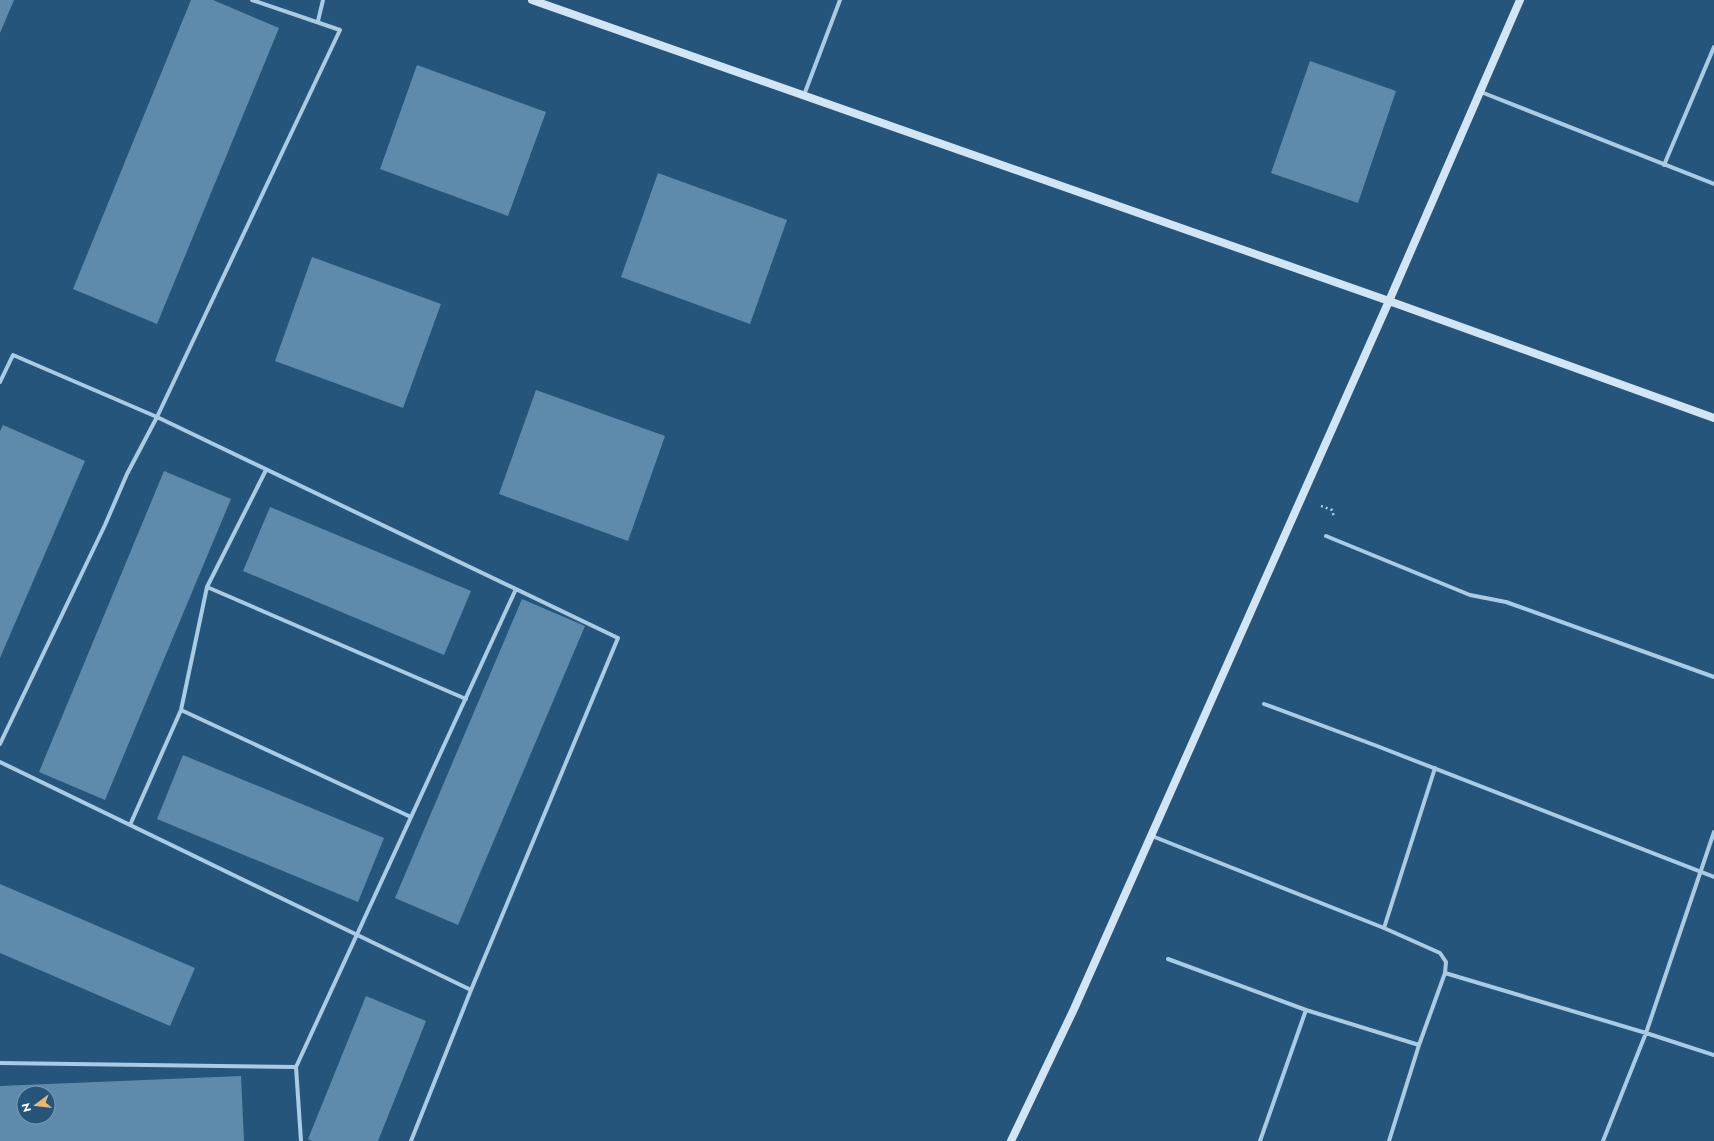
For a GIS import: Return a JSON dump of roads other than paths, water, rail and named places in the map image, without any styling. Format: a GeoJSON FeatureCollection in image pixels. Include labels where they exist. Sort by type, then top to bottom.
{"type":"FeatureCollection","features":[{"type":"Feature","properties":{"kind":"street"},"geometry":{"type":"LineString","coordinates":[[0,744],[340,30],[318,21],[252,0]]}},
{"type":"Feature","properties":{"kind":"street"},"geometry":{"type":"LineString","coordinates":[[318,21],[323,0]]}},
{"type":"Feature","properties":{"kind":"street"},"geometry":{"type":"LineString","coordinates":[[532,0],[1389,301],[1714,418]]}},
{"type":"Feature","properties":{"kind":"street"},"geometry":{"type":"LineString","coordinates":[[804,95],[840,0]]}},
{"type":"Feature","properties":{"kind":"street"},"geometry":{"type":"LineString","coordinates":[[1011,1141],[1074,1010],[1152,836],[1481,92],[1520,0]]}},
{"type":"Feature","properties":{"kind":"street"},"geometry":{"type":"LineString","coordinates":[[1664,165],[1714,47]]}},
{"type":"Feature","properties":{"kind":"street"},"geometry":{"type":"LineString","coordinates":[[1481,92],[1714,184]]}},
{"type":"Feature","properties":{"kind":"street"},"geometry":{"type":"LineString","coordinates":[[0,382],[13,356],[157,417],[618,638],[471,990],[411,1141]]}},
{"type":"Feature","properties":{"kind":"street"},"geometry":{"type":"LineString","coordinates":[[130,825],[181,710],[207,587],[266,470]]}},
{"type":"Feature","properties":{"kind":"street"},"geometry":{"type":"LineString","coordinates":[[1326,536],[1470,595],[1506,602],[1714,677]]}},
{"type":"Feature","properties":{"kind":"street"},"geometry":{"type":"LineString","coordinates":[[207,587],[466,699]]}},
{"type":"Feature","properties":{"kind":"street"},"geometry":{"type":"LineString","coordinates":[[301,1141],[296,1067],[516,589]]}},
{"type":"Feature","properties":{"kind":"street"},"geometry":{"type":"LineString","coordinates":[[1264,704],[1435,768],[1700,873],[1714,877]]}},
{"type":"Feature","properties":{"kind":"street"},"geometry":{"type":"LineString","coordinates":[[181,710],[411,817]]}},
{"type":"Feature","properties":{"kind":"street"},"geometry":{"type":"LineString","coordinates":[[0,762],[471,990]]}},
{"type":"Feature","properties":{"kind":"street"},"geometry":{"type":"LineString","coordinates":[[1384,928],[1435,768]]}},
{"type":"Feature","properties":{"kind":"street"},"geometry":{"type":"LineString","coordinates":[[1603,1141],[1646,1033],[1714,832]]}},
{"type":"Feature","properties":{"kind":"street"},"geometry":{"type":"LineString","coordinates":[[1152,836],[1384,928],[1440,953],[1446,962],[1445,973],[1419,1045],[1389,1141]]}},
{"type":"Feature","properties":{"kind":"street"},"geometry":{"type":"LineString","coordinates":[[1168,959],[1306,1010],[1419,1045]]}},
{"type":"Feature","properties":{"kind":"street"},"geometry":{"type":"LineString","coordinates":[[1445,973],[1646,1033],[1714,1055]]}},
{"type":"Feature","properties":{"kind":"street"},"geometry":{"type":"LineString","coordinates":[[1260,1141],[1306,1010]]}},
{"type":"Feature","properties":{"kind":"street"},"geometry":{"type":"LineString","coordinates":[[0,1062],[296,1067]]}}]}
